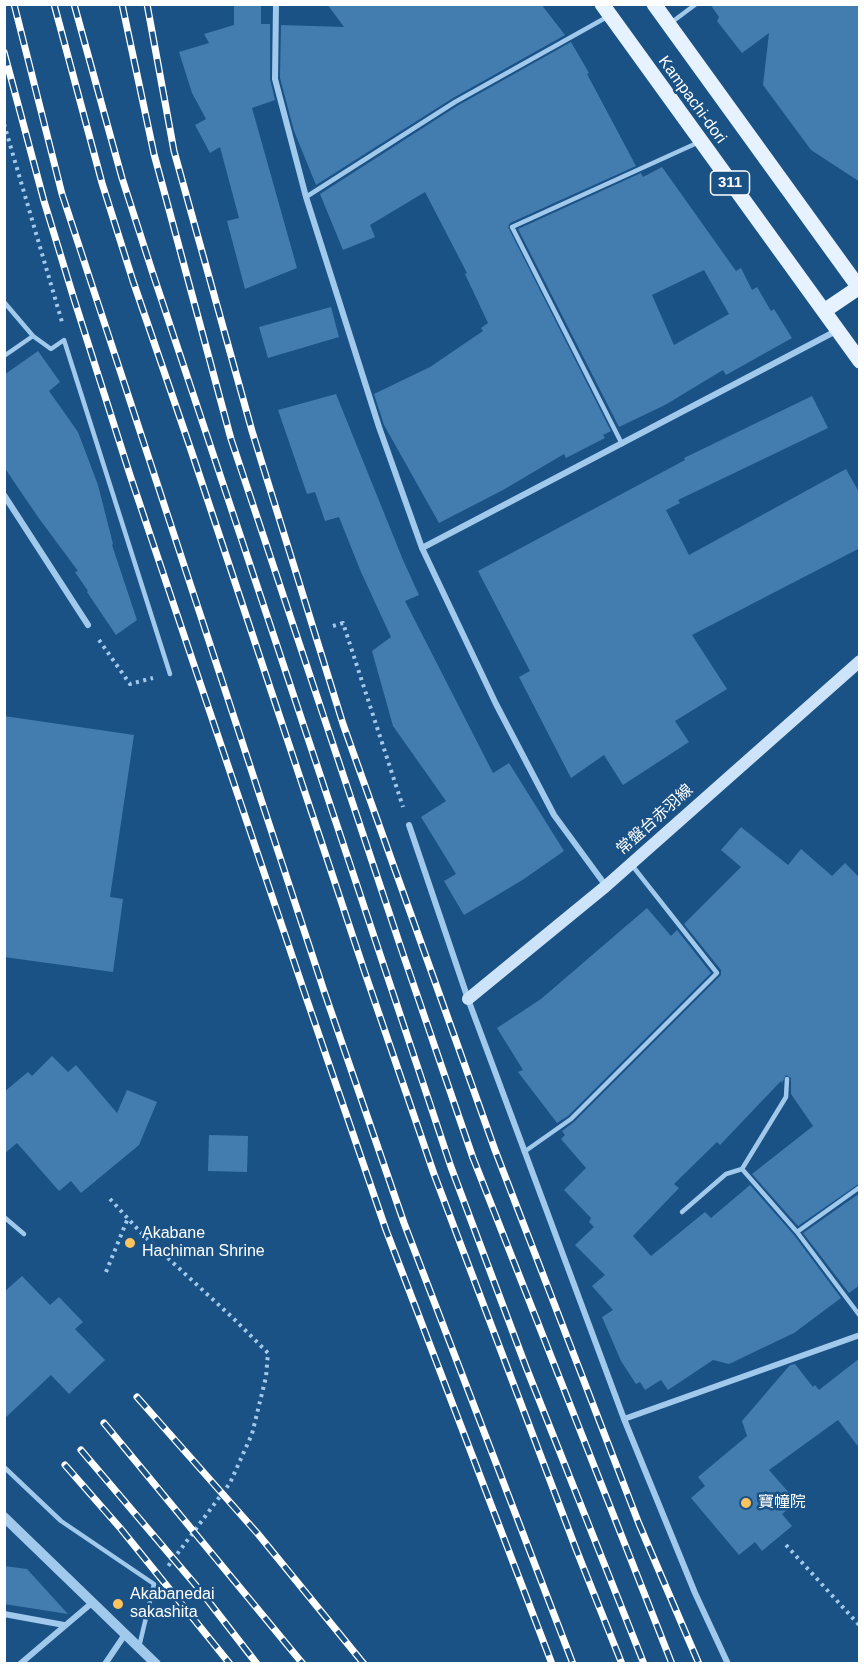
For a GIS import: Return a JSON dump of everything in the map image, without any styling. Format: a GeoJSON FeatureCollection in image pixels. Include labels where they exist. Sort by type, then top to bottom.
{"type":"FeatureCollection","features":[{"type":"Feature","properties":{"kind":"main road","name":"Kampachi-dori"},"geometry":{"type":"LineString","coordinates":[[654,4],[855,282]]}},
{"type":"Feature","properties":{"kind":"main road","name":"Kampachi-dori"},"geometry":{"type":"LineString","coordinates":[[606,10],[699,142],[860,361]]}},
{"type":"Feature","properties":{"kind":"main road"},"geometry":{"type":"LineString","coordinates":[[824,311],[855,282]]}},
{"type":"Feature","properties":{"kind":"main road","name":"常盤台赤羽線"},"geometry":{"type":"LineString","coordinates":[[468,999],[606,886],[860,661]]}},
{"type":"Feature","properties":{"kind":"street"},"geometry":{"type":"LineString","coordinates":[[276,4],[275,79],[306,197],[379,427],[422,548],[496,704],[554,815],[606,886]]}},
{"type":"Feature","properties":{"kind":"street"},"geometry":{"type":"LineString","coordinates":[[422,548],[837,330]]}},
{"type":"Feature","properties":{"kind":"street"},"geometry":{"type":"LineString","coordinates":[[4,495],[88,625]]}},
{"type":"Feature","properties":{"kind":"street"},"geometry":{"type":"LineString","coordinates":[[409,825],[468,999],[624,1419],[694,1593],[728,1664]]}},
{"type":"Feature","properties":{"kind":"street"},"geometry":{"type":"LineString","coordinates":[[624,1419],[860,1335]]}},
{"type":"Feature","properties":{"kind":"street"},"geometry":{"type":"LineString","coordinates":[[4,1517],[156,1664]]}},
{"type":"Feature","properties":{"kind":"street"},"geometry":{"type":"LineString","coordinates":[[20,1664],[93,1601]]}},
{"type":"Feature","properties":{"kind":"street"},"geometry":{"type":"LineString","coordinates":[[4,1614],[64,1625]]}},
{"type":"Feature","properties":{"kind":"street"},"geometry":{"type":"LineString","coordinates":[[105,1664],[126,1633]]}},
{"type":"Feature","properties":{"kind":"lane"},"geometry":{"type":"LineString","coordinates":[[669,24],[696,4]]}},
{"type":"Feature","properties":{"kind":"lane"},"geometry":{"type":"LineString","coordinates":[[306,197],[455,102],[606,10]]}},
{"type":"Feature","properties":{"kind":"lane"},"geometry":{"type":"LineString","coordinates":[[622,444],[512,227],[699,142]]}},
{"type":"Feature","properties":{"kind":"lane"},"geometry":{"type":"LineString","coordinates":[[4,302],[33,336],[51,349],[64,340],[170,674]]}},
{"type":"Feature","properties":{"kind":"lane"},"geometry":{"type":"LineString","coordinates":[[4,356],[33,336]]}},
{"type":"Feature","properties":{"kind":"lane"},"geometry":{"type":"LineString","coordinates":[[524,1152],[571,1119],[717,973],[631,864]]}},
{"type":"Feature","properties":{"kind":"lane"},"geometry":{"type":"LineString","coordinates":[[682,1212],[726,1174],[742,1169],[786,1097],[787,1079]]}},
{"type":"Feature","properties":{"kind":"lane"},"geometry":{"type":"LineString","coordinates":[[742,1169],[797,1232],[860,1316]]}},
{"type":"Feature","properties":{"kind":"lane"},"geometry":{"type":"LineString","coordinates":[[797,1232],[860,1187]]}},
{"type":"Feature","properties":{"kind":"lane"},"geometry":{"type":"LineString","coordinates":[[4,1217],[24,1234]]}},
{"type":"Feature","properties":{"kind":"lane"},"geometry":{"type":"LineString","coordinates":[[4,1467],[61,1521],[154,1584],[140,1647]]}},
{"type":"Feature","properties":{"kind":"path"},"geometry":{"type":"LineString","coordinates":[[4,124],[66,335],[64,340]]}},
{"type":"Feature","properties":{"kind":"path"},"geometry":{"type":"LineString","coordinates":[[333,626],[343,623],[409,825]]}},
{"type":"Feature","properties":{"kind":"path"},"geometry":{"type":"LineString","coordinates":[[88,625],[130,684],[170,674]]}},
{"type":"Feature","properties":{"kind":"path"},"geometry":{"type":"LineString","coordinates":[[110,1199],[145,1237],[268,1353],[266,1377],[252,1434],[230,1483],[154,1584]]}},
{"type":"Feature","properties":{"kind":"path"},"geometry":{"type":"LineString","coordinates":[[106,1272],[128,1218]]}},
{"type":"Feature","properties":{"kind":"path"},"geometry":{"type":"LineString","coordinates":[[786,1545],[860,1626]]}},
{"type":"Feature","properties":{"kind":"building"},"geometry":{"type":"Polygon","coordinates":[[[234,4],[261,4],[261,24],[270,24],[270,79],[275,100],[252,108],[297,268],[245,289],[227,221],[239,218],[220,147],[210,153],[195,125],[206,119],[192,93],[179,52],[209,43],[204,34],[234,25],[234,4]]]}},
{"type":"Feature","properties":{"kind":"building"},"geometry":{"type":"Polygon","coordinates":[[[327,4],[541,4],[565,35],[453,98],[316,185],[294,131],[280,78],[281,25],[344,27],[327,4]]]}},
{"type":"Feature","properties":{"kind":"building"},"geometry":{"type":"Polygon","coordinates":[[[710,4],[860,4],[860,182],[811,150],[763,85],[769,33],[742,53],[717,21],[719,17],[710,4]]]}},
{"type":"Feature","properties":{"kind":"building"},"geometry":{"type":"Polygon","coordinates":[[[571,42],[636,166],[510,223],[508,227],[611,431],[603,435],[605,438],[566,458],[564,454],[503,490],[439,523],[384,425],[374,394],[430,367],[483,331],[481,328],[488,323],[465,274],[467,273],[425,192],[370,225],[375,237],[343,250],[320,194],[457,106],[571,42]]]}},
{"type":"Feature","properties":{"kind":"building"},"geometry":{"type":"Polygon","coordinates":[[[662,167],[736,271],[741,268],[752,290],[757,287],[771,311],[774,309],[792,338],[726,375],[723,370],[665,405],[619,427],[518,229],[641,173],[643,177],[662,167]],[[704,270],[652,295],[674,345],[729,314],[704,270]]]}},
{"type":"Feature","properties":{"kind":"building"},"geometry":{"type":"Polygon","coordinates":[[[331,307],[339,337],[268,358],[259,327],[331,307]]]}},
{"type":"Feature","properties":{"kind":"building"},"geometry":{"type":"Polygon","coordinates":[[[38,351],[60,382],[49,391],[78,432],[98,485],[112,545],[137,620],[116,635],[75,572],[78,571],[4,467],[4,375],[38,351]]]}},
{"type":"Feature","properties":{"kind":"building"},"geometry":{"type":"Polygon","coordinates":[[[336,394],[419,595],[405,601],[493,773],[509,763],[564,851],[524,879],[464,915],[444,881],[456,874],[421,817],[446,801],[393,726],[372,651],[391,637],[339,517],[325,521],[315,492],[307,494],[278,410],[336,394]]]}},
{"type":"Feature","properties":{"kind":"building"},"geometry":{"type":"Polygon","coordinates":[[[812,396],[828,428],[678,500],[680,503],[666,510],[689,555],[846,469],[860,494],[860,548],[692,635],[727,689],[675,721],[689,742],[623,785],[604,755],[571,778],[519,677],[530,671],[478,571],[685,460],[684,458],[812,396]]]}},
{"type":"Feature","properties":{"kind":"building"},"geometry":{"type":"Polygon","coordinates":[[[4,716],[134,735],[110,897],[123,899],[113,972],[4,957],[4,716]]]}},
{"type":"Feature","properties":{"kind":"building"},"geometry":{"type":"Polygon","coordinates":[[[741,827],[788,865],[801,849],[832,876],[845,863],[860,878],[860,1183],[798,1226],[752,1174],[813,1126],[791,1094],[791,1078],[786,1075],[782,1083],[781,1081],[720,1145],[717,1142],[674,1184],[679,1188],[633,1236],[651,1256],[705,1212],[711,1218],[750,1185],[794,1235],[841,1298],[794,1333],[729,1364],[713,1360],[668,1390],[661,1380],[645,1390],[640,1382],[636,1384],[621,1361],[602,1317],[613,1310],[592,1286],[605,1275],[575,1245],[594,1227],[589,1222],[591,1218],[564,1190],[586,1168],[561,1139],[565,1135],[562,1131],[574,1122],[721,975],[721,970],[684,924],[741,867],[721,850],[741,827]]]}},
{"type":"Feature","properties":{"kind":"building"},"geometry":{"type":"Polygon","coordinates":[[[647,908],[671,936],[677,930],[711,973],[568,1116],[557,1123],[518,1072],[523,1070],[497,1028],[541,999],[647,908]]]}},
{"type":"Feature","properties":{"kind":"building"},"geometry":{"type":"Polygon","coordinates":[[[52,1056],[68,1072],[76,1065],[117,1113],[127,1090],[157,1102],[139,1145],[81,1193],[71,1181],[59,1191],[17,1143],[4,1154],[4,1092],[28,1072],[32,1076],[52,1056]]]}},
{"type":"Feature","properties":{"kind":"building"},"geometry":{"type":"Polygon","coordinates":[[[209,1135],[248,1136],[247,1172],[208,1171],[209,1135]]]}},
{"type":"Feature","properties":{"kind":"building"},"geometry":{"type":"Polygon","coordinates":[[[860,1193],[860,1285],[849,1293],[803,1233],[860,1193]]]}},
{"type":"Feature","properties":{"kind":"building"},"geometry":{"type":"Polygon","coordinates":[[[22,1276],[50,1305],[59,1297],[83,1322],[75,1329],[105,1360],[69,1394],[51,1375],[4,1419],[4,1292],[22,1276]]]}},
{"type":"Feature","properties":{"kind":"building"},"geometry":{"type":"Polygon","coordinates":[[[860,1358],[860,1449],[838,1420],[769,1470],[797,1502],[782,1514],[792,1526],[762,1551],[755,1542],[739,1555],[691,1498],[705,1486],[698,1477],[747,1436],[742,1421],[790,1365],[795,1364],[813,1387],[815,1385],[819,1390],[860,1358]]]}},
{"type":"Feature","properties":{"kind":"building"},"geometry":{"type":"Polygon","coordinates":[[[4,1566],[27,1569],[68,1614],[4,1604],[4,1566]]]}},
{"type":"Feature","properties":{"kind":"railway"},"geometry":{"type":"LineString","coordinates":[[14,4],[62,194],[324,991],[404,1223],[573,1664]]}},
{"type":"Feature","properties":{"kind":"railway"},"geometry":{"type":"LineString","coordinates":[[54,4],[102,183],[133,281],[365,973],[434,1174],[622,1664]]}},
{"type":"Feature","properties":{"kind":"railway"},"geometry":{"type":"LineString","coordinates":[[74,4],[122,178],[153,274],[451,1167],[526,1367],[644,1664]]}},
{"type":"Feature","properties":{"kind":"railway"},"geometry":{"type":"LineString","coordinates":[[122,4],[154,154],[231,439],[473,1158],[672,1664]]}},
{"type":"Feature","properties":{"kind":"railway"},"geometry":{"type":"LineString","coordinates":[[147,4],[174,151],[252,431],[343,724],[495,1150],[639,1524],[699,1664]]}},
{"type":"Feature","properties":{"kind":"railway"},"geometry":{"type":"LineString","coordinates":[[4,52],[44,201],[130,475],[308,1003],[386,1230],[552,1664]]}},
{"type":"Feature","properties":{"kind":"railway"},"geometry":{"type":"LineString","coordinates":[[137,1397],[258,1534],[364,1664]]}},
{"type":"Feature","properties":{"kind":"railway"},"geometry":{"type":"LineString","coordinates":[[104,1423],[303,1664]]}},
{"type":"Feature","properties":{"kind":"railway"},"geometry":{"type":"LineString","coordinates":[[81,1450],[199,1589],[257,1664]]}},
{"type":"Feature","properties":{"kind":"railway"},"geometry":{"type":"LineString","coordinates":[[65,1465],[121,1529],[230,1664]]}},
{"type":"Feature","properties":{"kind":"place","name":"Akabane Hachiman Shrine"},"geometry":{"type":"Point","coordinates":[130,1243]}},
{"type":"Feature","properties":{"kind":"place","name":"寶幢院"},"geometry":{"type":"Point","coordinates":[746,1503]}},
{"type":"Feature","properties":{"kind":"place","name":"Akabanedai sakashita"},"geometry":{"type":"Point","coordinates":[118,1604]}}]}
